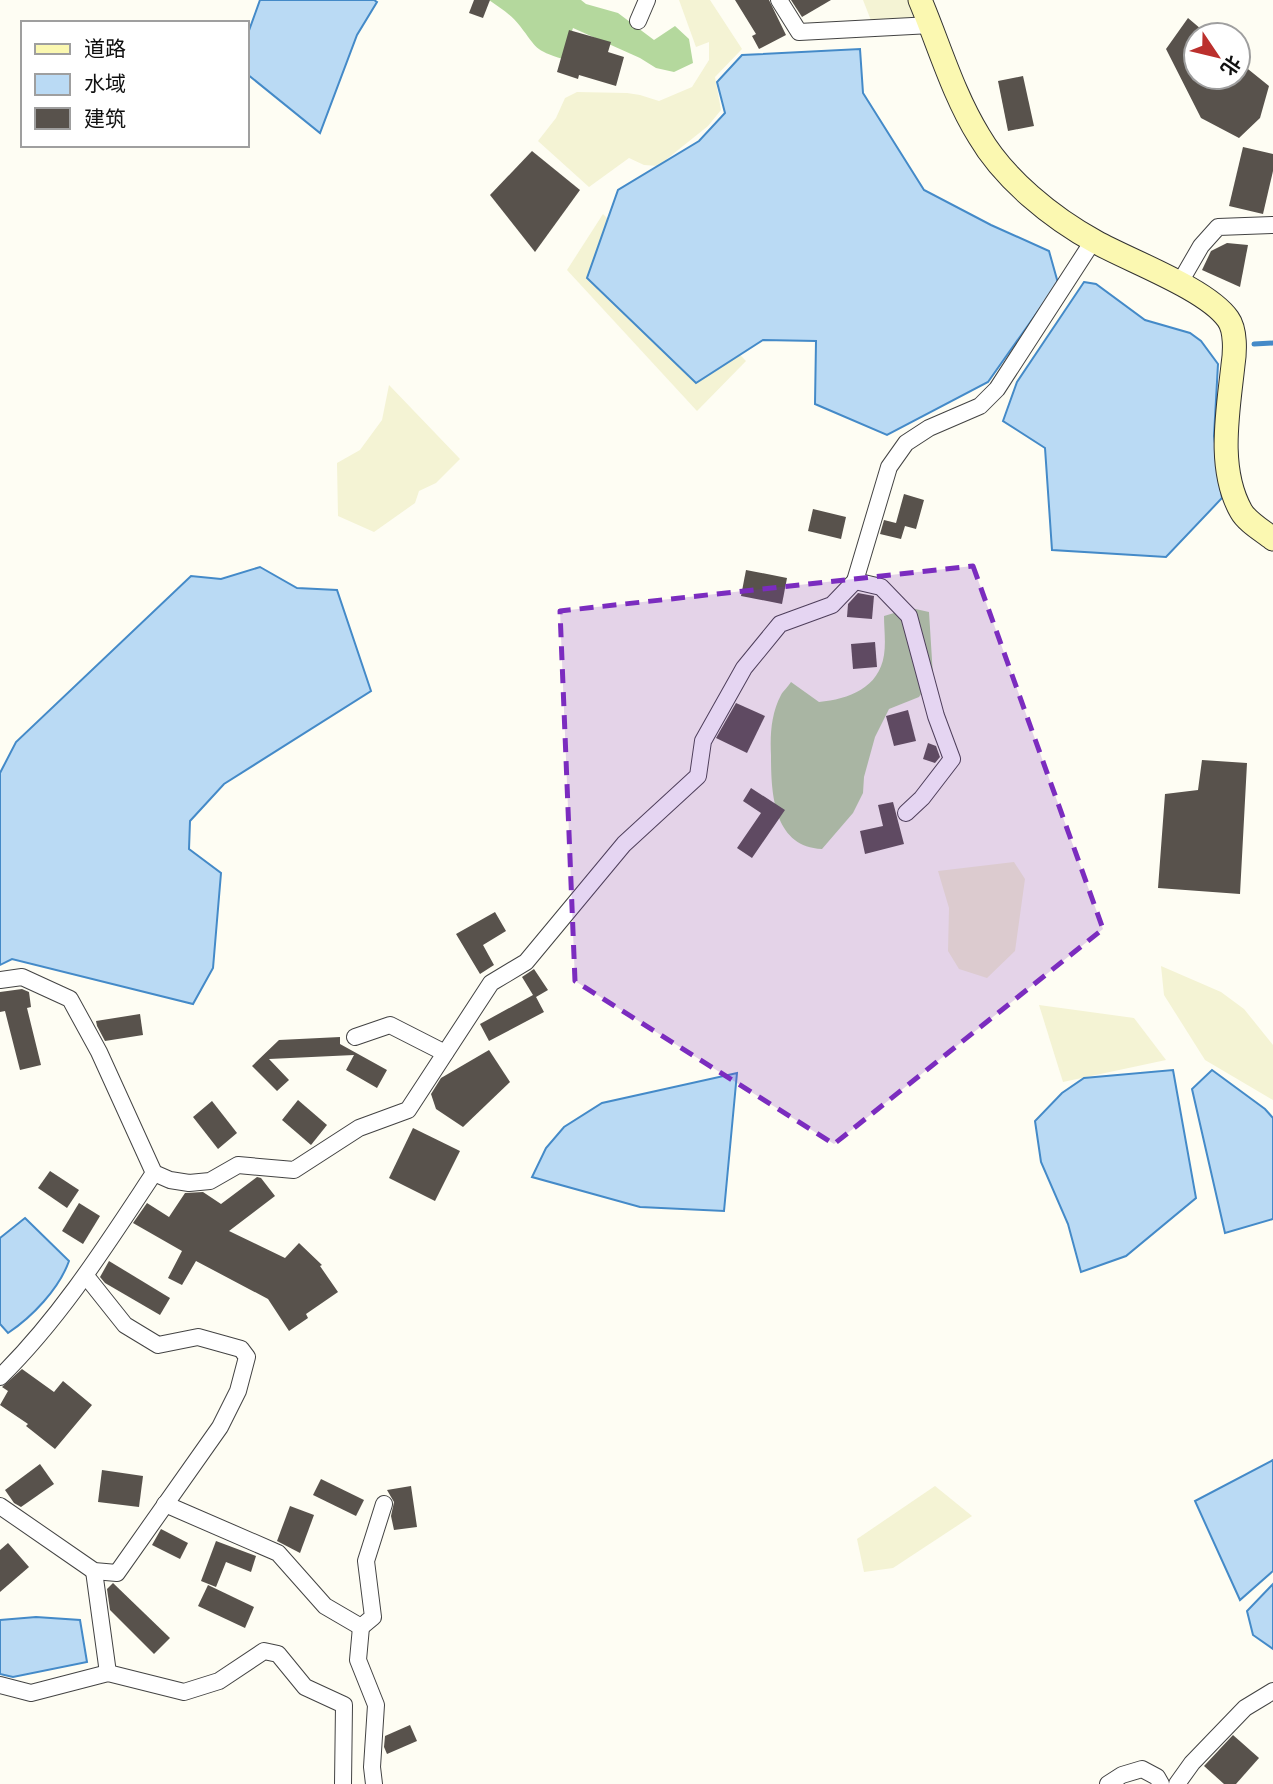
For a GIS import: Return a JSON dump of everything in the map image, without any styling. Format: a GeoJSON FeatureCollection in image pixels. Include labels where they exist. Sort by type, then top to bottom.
{"type":"FeatureCollection","features":[{"type":"Feature","properties":{"kind":"street"},"geometry":{"type":"LineString","coordinates":[[638,21],[647,0]]}},
{"type":"Feature","properties":{"kind":"street"},"geometry":{"type":"LineString","coordinates":[[779,0],[799,32],[931,25]]}},
{"type":"Feature","properties":{"kind":"street"},"geometry":{"type":"LineString","coordinates":[[920,0],[953,85],[979,137],[1007,175],[1040,204],[1093,241],[1220,308],[1230,323],[1234,352],[1226,430],[1229,482],[1242,513],[1273,538]]}},
{"type":"Feature","properties":{"kind":"street"},"geometry":{"type":"LineString","coordinates":[[1179,284],[1201,246],[1218,227],[1273,225]]}},
{"type":"Feature","properties":{"kind":"street"},"geometry":{"type":"LineString","coordinates":[[0,980],[22,977],[70,999],[99,1052],[154,1173],[170,1180],[189,1183],[210,1181],[238,1165],[294,1170],[359,1128],[408,1110],[491,983],[526,962],[624,844],[698,776],[703,741],[744,668],[780,624],[832,605],[855,581],[889,467],[906,443],[929,428],[980,406],[997,389],[1093,241]]}},
{"type":"Feature","properties":{"kind":"street"},"geometry":{"type":"LineString","coordinates":[[855,581],[881,587],[909,617],[936,716],[952,759],[922,798],[906,813]]}},
{"type":"Feature","properties":{"kind":"street"},"geometry":{"type":"LineString","coordinates":[[355,1037],[390,1025],[445,1053]]}},
{"type":"Feature","properties":{"kind":"street"},"geometry":{"type":"LineString","coordinates":[[0,1377],[23,1354],[86,1276],[154,1173]]}},
{"type":"Feature","properties":{"kind":"street"},"geometry":{"type":"LineString","coordinates":[[0,1506],[94,1571],[117,1573],[220,1427],[238,1391],[247,1357],[241,1349],[198,1337],[158,1345],[125,1325],[86,1276]]}},
{"type":"Feature","properties":{"kind":"street"},"geometry":{"type":"LineString","coordinates":[[165,1504],[278,1553],[325,1606],[361,1627]]}},
{"type":"Feature","properties":{"kind":"street"},"geometry":{"type":"LineString","coordinates":[[374,1784],[372,1767],[376,1705],[359,1660],[361,1627],[373,1617],[366,1561],[384,1504]]}},
{"type":"Feature","properties":{"kind":"street"},"geometry":{"type":"LineString","coordinates":[[94,1571],[108,1673]]}},
{"type":"Feature","properties":{"kind":"street"},"geometry":{"type":"LineString","coordinates":[[0,1685],[31,1693],[108,1673],[184,1692],[219,1681],[264,1651],[278,1654],[305,1687],[344,1705],[343,1784]]}},
{"type":"Feature","properties":{"kind":"street"},"geometry":{"type":"LineString","coordinates":[[1177,1784],[1192,1763],[1245,1708],[1273,1691]]}},
{"type":"Feature","properties":{"kind":"street"},"geometry":{"type":"LineString","coordinates":[[1108,1784],[1122,1775],[1142,1769],[1157,1777],[1161,1784]]}},
{"type":"Feature","properties":{"kind":"highlighted area"},"geometry":{"type":"Polygon","coordinates":[[[973,566],[1103,929],[834,1144],[575,981],[560,611],[973,566]]]}},
{"type":"Feature","properties":{"kind":"green space"},"geometry":{"type":"Polygon","coordinates":[[[489,0],[581,0],[586,4],[618,13],[654,40],[675,26],[689,39],[693,63],[674,72],[656,68],[573,28],[563,59],[537,47],[513,18],[489,0]]]}},
{"type":"Feature","properties":{"kind":"green space"},"geometry":{"type":"Polygon","coordinates":[[[679,0],[710,0],[742,49],[715,77],[721,110],[708,126],[658,166],[644,165],[629,158],[589,187],[538,141],[556,118],[565,98],[577,92],[627,93],[659,101],[692,87],[709,60],[709,42],[696,47],[679,0]]]}},
{"type":"Feature","properties":{"kind":"green space"},"geometry":{"type":"Polygon","coordinates":[[[863,0],[912,0],[920,19],[872,23],[863,0]]]}},
{"type":"Feature","properties":{"kind":"green space"},"geometry":{"type":"Polygon","coordinates":[[[603,214],[746,361],[697,411],[567,270],[603,214]]]}},
{"type":"Feature","properties":{"kind":"green space"},"geometry":{"type":"Polygon","coordinates":[[[389,385],[460,459],[436,483],[419,491],[415,503],[374,532],[338,516],[337,463],[360,450],[382,420],[389,385]]]}},
{"type":"Feature","properties":{"kind":"green space"},"geometry":{"type":"Polygon","coordinates":[[[911,608],[929,612],[933,676],[919,697],[889,709],[875,737],[864,777],[863,793],[853,813],[822,849],[806,846],[793,839],[784,828],[774,800],[771,740],[773,717],[778,702],[791,682],[819,702],[841,698],[861,690],[876,676],[881,666],[885,650],[884,616],[911,608]]]}},
{"type":"Feature","properties":{"kind":"green space"},"geometry":{"type":"Polygon","coordinates":[[[1014,862],[1025,879],[1015,951],[987,978],[959,969],[948,951],[949,908],[938,871],[1014,862]]]}},
{"type":"Feature","properties":{"kind":"green space"},"geometry":{"type":"Polygon","coordinates":[[[1161,966],[1221,992],[1244,1009],[1273,1045],[1273,1100],[1205,1060],[1164,995],[1161,966]]]}},
{"type":"Feature","properties":{"kind":"green space"},"geometry":{"type":"Polygon","coordinates":[[[1039,1005],[1134,1018],[1166,1060],[1063,1082],[1039,1005]]]}},
{"type":"Feature","properties":{"kind":"green space"},"geometry":{"type":"Polygon","coordinates":[[[935,1486],[972,1516],[893,1568],[864,1572],[857,1539],[935,1486]]]}},
{"type":"Feature","properties":{"kind":"water"},"geometry":{"type":"Polygon","coordinates":[[[260,0],[377,2],[357,35],[320,133],[248,75],[248,33],[260,0]]]}},
{"type":"Feature","properties":{"kind":"water"},"geometry":{"type":"Polygon","coordinates":[[[860,49],[863,93],[924,190],[1049,251],[1058,283],[988,382],[887,435],[815,404],[816,341],[763,340],[696,383],[587,278],[618,190],[699,141],[725,113],[717,82],[742,55],[860,49]]]}},
{"type":"Feature","properties":{"kind":"water"},"geometry":{"type":"Polygon","coordinates":[[[1084,282],[1096,284],[1145,320],[1190,333],[1201,341],[1218,364],[1214,436],[1222,498],[1166,557],[1052,550],[1045,448],[1003,421],[1017,382],[1084,282]]]}},
{"type":"Feature","properties":{"kind":"water"},"geometry":{"type":"Polygon","coordinates":[[[260,567],[297,588],[337,590],[371,691],[224,784],[190,821],[189,849],[221,873],[213,968],[193,1004],[12,959],[0,965],[0,773],[16,742],[191,576],[221,579],[260,567]]]}},
{"type":"Feature","properties":{"kind":"water"},"geometry":{"type":"Polygon","coordinates":[[[1173,1070],[1196,1198],[1126,1256],[1081,1272],[1068,1224],[1041,1162],[1035,1121],[1062,1093],[1084,1078],[1173,1070]]]}},
{"type":"Feature","properties":{"kind":"water"},"geometry":{"type":"Polygon","coordinates":[[[1212,1070],[1265,1109],[1273,1118],[1273,1219],[1225,1233],[1192,1089],[1212,1070]]]}},
{"type":"Feature","properties":{"kind":"water"},"geometry":{"type":"Polygon","coordinates":[[[737,1073],[724,1211],[640,1207],[532,1177],[546,1148],[564,1127],[602,1103],[737,1073]]]}},
{"type":"Feature","properties":{"kind":"water"},"geometry":{"type":"Polygon","coordinates":[[[25,1218],[69,1261],[59,1282],[44,1302],[8,1333],[0,1324],[0,1238],[25,1218]]]}},
{"type":"Feature","properties":{"kind":"water"},"geometry":{"type":"Polygon","coordinates":[[[1273,1460],[1273,1571],[1240,1600],[1195,1501],[1273,1460]]]}},
{"type":"Feature","properties":{"kind":"water"},"geometry":{"type":"Polygon","coordinates":[[[1273,1584],[1273,1649],[1253,1635],[1247,1611],[1273,1584]]]}},
{"type":"Feature","properties":{"kind":"water"},"geometry":{"type":"Polygon","coordinates":[[[36,1617],[80,1620],[87,1662],[13,1677],[0,1674],[0,1620],[36,1617]]]}},
{"type":"Feature","properties":{"kind":"building"},"geometry":{"type":"Polygon","coordinates":[[[474,0],[490,0],[483,18],[469,13],[474,0]]]}},
{"type":"Feature","properties":{"kind":"building"},"geometry":{"type":"Polygon","coordinates":[[[735,0],[769,0],[786,35],[759,49],[752,36],[756,34],[735,0]]]}},
{"type":"Feature","properties":{"kind":"building"},"geometry":{"type":"Polygon","coordinates":[[[791,0],[831,0],[802,17],[791,0]]]}},
{"type":"Feature","properties":{"kind":"building"},"geometry":{"type":"Polygon","coordinates":[[[1182,26],[1182,81],[1166,49],[1182,26]]]}},
{"type":"Feature","properties":{"kind":"building"},"geometry":{"type":"Polygon","coordinates":[[[569,30],[611,42],[608,52],[624,57],[616,86],[579,75],[578,79],[557,72],[569,30]]]}},
{"type":"Feature","properties":{"kind":"building"},"geometry":{"type":"Polygon","coordinates":[[[1252,72],[1269,86],[1260,118],[1239,138],[1201,118],[1187,91],[1252,91],[1252,72]]]}},
{"type":"Feature","properties":{"kind":"building"},"geometry":{"type":"Polygon","coordinates":[[[1023,76],[1034,126],[1008,131],[998,81],[1023,76]]]}},
{"type":"Feature","properties":{"kind":"building"},"geometry":{"type":"Polygon","coordinates":[[[1243,147],[1273,154],[1273,171],[1263,214],[1229,206],[1243,147]]]}},
{"type":"Feature","properties":{"kind":"building"},"geometry":{"type":"Polygon","coordinates":[[[532,151],[580,190],[535,252],[490,195],[532,151]]]}},
{"type":"Feature","properties":{"kind":"building"},"geometry":{"type":"Polygon","coordinates":[[[1227,243],[1248,245],[1240,287],[1202,270],[1211,251],[1227,243]]]}},
{"type":"Feature","properties":{"kind":"building"},"geometry":{"type":"Polygon","coordinates":[[[904,494],[924,500],[916,529],[905,526],[901,539],[880,534],[884,520],[896,523],[904,494]]]}},
{"type":"Feature","properties":{"kind":"building"},"geometry":{"type":"Polygon","coordinates":[[[813,509],[846,517],[841,539],[808,531],[813,509]]]}},
{"type":"Feature","properties":{"kind":"building"},"geometry":{"type":"Polygon","coordinates":[[[746,570],[787,578],[782,604],[741,596],[746,570]]]}},
{"type":"Feature","properties":{"kind":"building"},"geometry":{"type":"Polygon","coordinates":[[[858,593],[874,596],[872,619],[847,617],[848,604],[858,593]]]}},
{"type":"Feature","properties":{"kind":"building"},"geometry":{"type":"Polygon","coordinates":[[[875,642],[877,667],[853,669],[851,644],[875,642]]]}},
{"type":"Feature","properties":{"kind":"building"},"geometry":{"type":"Polygon","coordinates":[[[736,703],[765,716],[747,753],[716,738],[736,703]]]}},
{"type":"Feature","properties":{"kind":"building"},"geometry":{"type":"Polygon","coordinates":[[[908,710],[916,741],[894,746],[886,716],[908,710]]]}},
{"type":"Feature","properties":{"kind":"building"},"geometry":{"type":"Polygon","coordinates":[[[928,743],[936,746],[940,757],[935,763],[923,759],[928,743]]]}},
{"type":"Feature","properties":{"kind":"building"},"geometry":{"type":"Polygon","coordinates":[[[1202,760],[1247,763],[1240,894],[1158,888],[1165,794],[1198,790],[1202,760]]]}},
{"type":"Feature","properties":{"kind":"building"},"geometry":{"type":"Polygon","coordinates":[[[751,788],[785,810],[752,858],[737,848],[761,813],[743,801],[751,788]]]}},
{"type":"Feature","properties":{"kind":"building"},"geometry":{"type":"Polygon","coordinates":[[[893,802],[904,844],[865,854],[860,831],[883,826],[878,805],[893,802]]]}},
{"type":"Feature","properties":{"kind":"building"},"geometry":{"type":"Polygon","coordinates":[[[495,912],[506,931],[483,945],[494,965],[480,974],[456,934],[495,912]]]}},
{"type":"Feature","properties":{"kind":"building"},"geometry":{"type":"Polygon","coordinates":[[[534,969],[548,990],[536,997],[544,1012],[489,1041],[480,1024],[533,995],[522,977],[534,969]]]}},
{"type":"Feature","properties":{"kind":"building"},"geometry":{"type":"Polygon","coordinates":[[[22,989],[29,992],[31,1007],[27,1008],[41,1065],[20,1070],[5,1011],[0,1012],[0,992],[22,989]]]}},
{"type":"Feature","properties":{"kind":"building"},"geometry":{"type":"Polygon","coordinates":[[[140,1014],[143,1035],[105,1041],[97,1026],[96,1021],[140,1014]]]}},
{"type":"Feature","properties":{"kind":"building"},"geometry":{"type":"Polygon","coordinates":[[[340,1037],[340,1044],[387,1070],[377,1088],[346,1070],[354,1055],[269,1059],[289,1080],[277,1091],[252,1066],[279,1040],[340,1037]]]}},
{"type":"Feature","properties":{"kind":"building"},"geometry":{"type":"Polygon","coordinates":[[[489,1050],[510,1082],[463,1127],[436,1109],[431,1094],[441,1078],[489,1050]]]}},
{"type":"Feature","properties":{"kind":"building"},"geometry":{"type":"Polygon","coordinates":[[[298,1100],[327,1125],[311,1145],[282,1120],[298,1100]]]}},
{"type":"Feature","properties":{"kind":"building"},"geometry":{"type":"Polygon","coordinates":[[[212,1101],[237,1133],[218,1149],[193,1117],[212,1101]]]}},
{"type":"Feature","properties":{"kind":"building"},"geometry":{"type":"Polygon","coordinates":[[[413,1128],[460,1151],[435,1201],[389,1178],[413,1128]]]}},
{"type":"Feature","properties":{"kind":"building"},"geometry":{"type":"Polygon","coordinates":[[[50,1171],[79,1190],[67,1208],[38,1188],[50,1171]]]}},
{"type":"Feature","properties":{"kind":"building"},"geometry":{"type":"Polygon","coordinates":[[[257,1177],[261,1178],[275,1196],[229,1231],[285,1258],[299,1243],[322,1265],[320,1266],[338,1292],[306,1314],[308,1318],[289,1331],[268,1299],[196,1261],[182,1285],[168,1278],[182,1251],[133,1223],[147,1203],[169,1217],[185,1193],[203,1192],[221,1204],[257,1177]]]}},
{"type":"Feature","properties":{"kind":"building"},"geometry":{"type":"Polygon","coordinates":[[[79,1203],[100,1216],[83,1244],[62,1231],[79,1203]]]}},
{"type":"Feature","properties":{"kind":"building"},"geometry":{"type":"Polygon","coordinates":[[[109,1261],[170,1298],[160,1315],[105,1283],[100,1277],[109,1261]]]}},
{"type":"Feature","properties":{"kind":"building"},"geometry":{"type":"Polygon","coordinates":[[[22,1369],[54,1392],[63,1381],[92,1405],[55,1449],[26,1426],[28,1424],[0,1405],[8,1391],[2,1387],[22,1369]]]}},
{"type":"Feature","properties":{"kind":"building"},"geometry":{"type":"Polygon","coordinates":[[[40,1464],[54,1484],[21,1507],[14,1503],[5,1490],[40,1464]]]}},
{"type":"Feature","properties":{"kind":"building"},"geometry":{"type":"Polygon","coordinates":[[[102,1470],[143,1476],[139,1507],[98,1502],[102,1470]]]}},
{"type":"Feature","properties":{"kind":"building"},"geometry":{"type":"Polygon","coordinates":[[[321,1479],[364,1500],[356,1516],[313,1495],[321,1479]]]}},
{"type":"Feature","properties":{"kind":"building"},"geometry":{"type":"Polygon","coordinates":[[[411,1486],[417,1527],[394,1530],[391,1516],[394,1502],[387,1490],[411,1486]]]}},
{"type":"Feature","properties":{"kind":"building"},"geometry":{"type":"Polygon","coordinates":[[[290,1506],[314,1515],[300,1553],[277,1541],[290,1506]]]}},
{"type":"Feature","properties":{"kind":"building"},"geometry":{"type":"Polygon","coordinates":[[[161,1529],[188,1543],[180,1559],[152,1545],[161,1529]]]}},
{"type":"Feature","properties":{"kind":"building"},"geometry":{"type":"Polygon","coordinates":[[[216,1541],[256,1556],[251,1572],[226,1562],[216,1587],[201,1581],[216,1541]]]}},
{"type":"Feature","properties":{"kind":"building"},"geometry":{"type":"Polygon","coordinates":[[[8,1543],[29,1567],[0,1592],[0,1550],[8,1543]]]}},
{"type":"Feature","properties":{"kind":"building"},"geometry":{"type":"Polygon","coordinates":[[[113,1583],[170,1638],[154,1654],[110,1610],[107,1589],[113,1583]]]}},
{"type":"Feature","properties":{"kind":"building"},"geometry":{"type":"Polygon","coordinates":[[[208,1585],[254,1607],[245,1628],[198,1606],[208,1585]]]}},
{"type":"Feature","properties":{"kind":"building"},"geometry":{"type":"Polygon","coordinates":[[[410,1725],[417,1741],[387,1754],[384,1747],[385,1736],[410,1725]]]}},
{"type":"Feature","properties":{"kind":"building"},"geometry":{"type":"Polygon","coordinates":[[[1233,1735],[1259,1758],[1236,1784],[1224,1784],[1204,1766],[1233,1735]]]}},
{"type":"Feature","properties":{"kind":"waterway"},"geometry":{"type":"LineString","coordinates":[[1254,344],[1273,343]]}}]}
